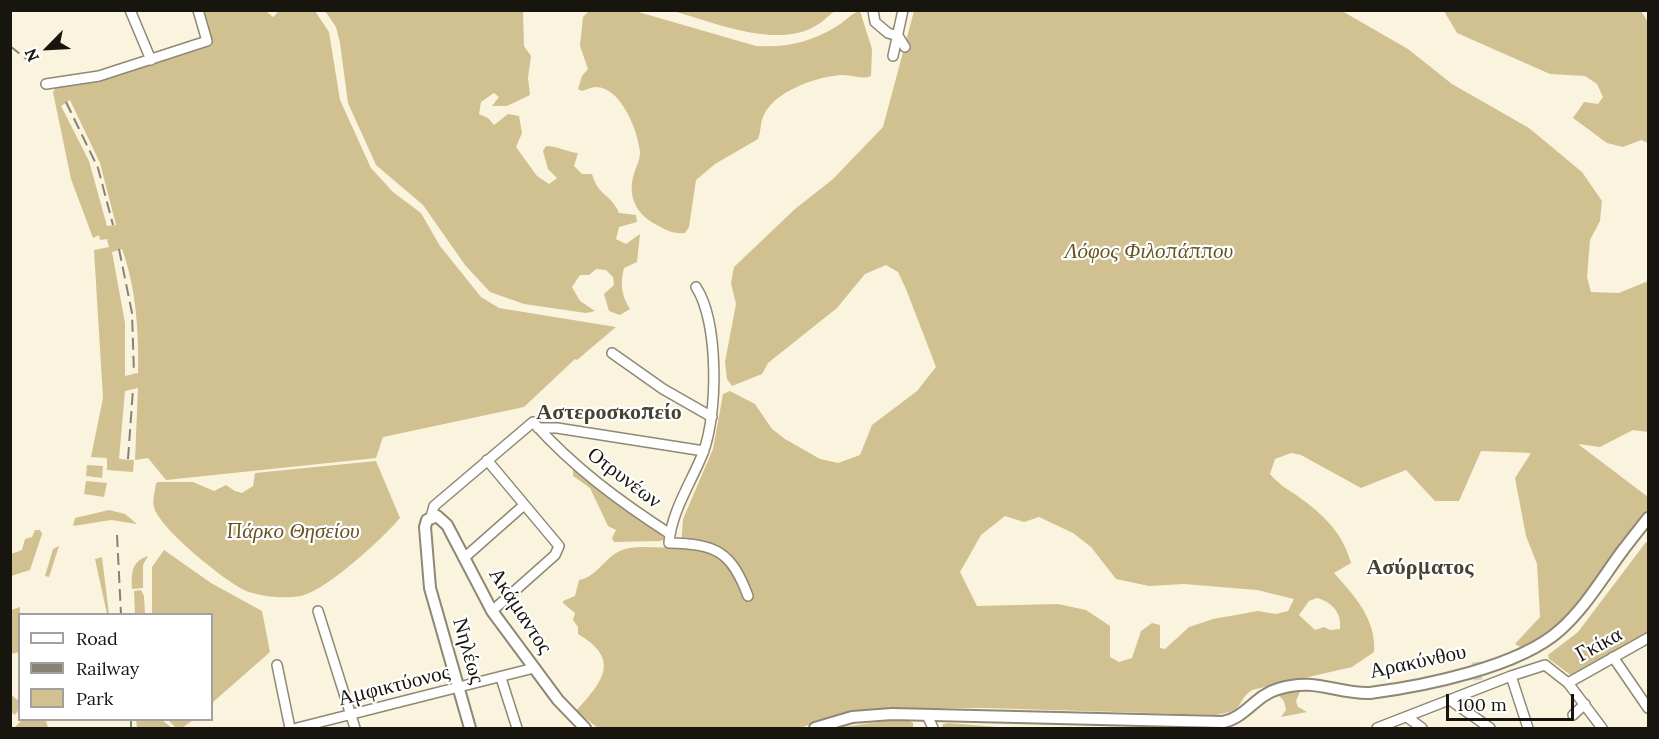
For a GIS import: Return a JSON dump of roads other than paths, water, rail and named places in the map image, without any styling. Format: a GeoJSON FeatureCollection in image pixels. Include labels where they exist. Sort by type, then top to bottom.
{"type":"FeatureCollection","features":[{"type":"Feature","properties":{"kind":"street"},"geometry":{"type":"LineString","coordinates":[[130,10],[151,60]]}},
{"type":"Feature","properties":{"kind":"street"},"geometry":{"type":"LineString","coordinates":[[46,84],[99,76],[207,41],[198,10]]}},
{"type":"Feature","properties":{"kind":"street"},"geometry":{"type":"LineString","coordinates":[[873,10],[875,22],[880,28],[898,36],[905,47]]}},
{"type":"Feature","properties":{"kind":"street"},"geometry":{"type":"LineString","coordinates":[[893,56],[903,10]]}},
{"type":"Feature","properties":{"kind":"street"},"geometry":{"type":"LineString","coordinates":[[696,287],[704,303],[712,351],[712,417],[704,451],[669,538],[721,552],[733,564],[748,596]]}},
{"type":"Feature","properties":{"kind":"street"},"geometry":{"type":"LineString","coordinates":[[612,353],[663,389],[706,416],[712,417]]}},
{"type":"Feature","properties":{"kind":"street"},"geometry":{"type":"LineString","coordinates":[[431,517],[434,506],[487,460],[536,425],[704,451]]}},
{"type":"Feature","properties":{"kind":"street","name":"Οτρυνέων"},"geometry":{"type":"LineString","coordinates":[[536,425],[606,490],[669,538]]}},
{"type":"Feature","properties":{"kind":"street"},"geometry":{"type":"LineString","coordinates":[[487,460],[559,546],[555,555],[492,611]]}},
{"type":"Feature","properties":{"kind":"street"},"geometry":{"type":"LineString","coordinates":[[464,558],[525,505]]}},
{"type":"Feature","properties":{"kind":"street","name":"Ακάμαντος"},"geometry":{"type":"LineString","coordinates":[[431,517],[441,519],[492,611],[534,668],[584,728]]}},
{"type":"Feature","properties":{"kind":"street","name":"Νηλέως"},"geometry":{"type":"LineString","coordinates":[[431,517],[427,520],[425,535],[430,584],[470,729]]}},
{"type":"Feature","properties":{"kind":"street","name":"Αρακύνθου"},"geometry":{"type":"LineString","coordinates":[[815,729],[862,716],[1215,722],[1234,720],[1270,693],[1300,684],[1370,693],[1485,667],[1544,643],[1580,608],[1623,550],[1647,524]]}},
{"type":"Feature","properties":{"kind":"street"},"geometry":{"type":"LineString","coordinates":[[318,611],[355,729]]}},
{"type":"Feature","properties":{"kind":"street","name":"Γκίκα"},"geometry":{"type":"LineString","coordinates":[[1568,683],[1648,638]]}},
{"type":"Feature","properties":{"kind":"street"},"geometry":{"type":"LineString","coordinates":[[1613,657],[1648,706]]}},
{"type":"Feature","properties":{"kind":"street"},"geometry":{"type":"LineString","coordinates":[[277,665],[290,729]]}},
{"type":"Feature","properties":{"kind":"street"},"geometry":{"type":"LineString","coordinates":[[1377,729],[1393,726],[1407,717],[1450,700],[1478,684],[1545,665],[1568,683],[1602,729]]}},
{"type":"Feature","properties":{"kind":"street","name":"Αμφικτύονος"},"geometry":{"type":"LineString","coordinates":[[297,729],[534,668]]}},
{"type":"Feature","properties":{"kind":"street"},"geometry":{"type":"LineString","coordinates":[[1510,676],[1528,729]]}},
{"type":"Feature","properties":{"kind":"street"},"geometry":{"type":"LineString","coordinates":[[501,678],[517,729]]}},
{"type":"Feature","properties":{"kind":"street"},"geometry":{"type":"LineString","coordinates":[[1450,700],[1490,729]]}},
{"type":"Feature","properties":{"kind":"street"},"geometry":{"type":"LineString","coordinates":[[1573,715],[1585,704]]}},
{"type":"Feature","properties":{"kind":"street"},"geometry":{"type":"LineString","coordinates":[[927,716],[933,729]]}},
{"type":"Feature","properties":{"kind":"street"},"geometry":{"type":"LineString","coordinates":[[1407,717],[1422,729]]}},
{"type":"Feature","properties":{"kind":"tunnel"},"geometry":{"type":"LineString","coordinates":[[1476,662],[1478,680]]}},
{"type":"Feature","properties":{"kind":"railway"},"geometry":{"type":"LineString","coordinates":[[10,46],[30,62]]}},
{"type":"Feature","properties":{"kind":"railway"},"geometry":{"type":"LineString","coordinates":[[66,102],[98,168],[113,225]]}},
{"type":"Feature","properties":{"kind":"railway"},"geometry":{"type":"LineString","coordinates":[[119,249],[132,313],[134,374]]}},
{"type":"Feature","properties":{"kind":"railway"},"geometry":{"type":"LineString","coordinates":[[128,459],[133,389]]}},
{"type":"Feature","properties":{"kind":"railway"},"geometry":{"type":"LineString","coordinates":[[117,535],[121,613]]}},
{"type":"Feature","properties":{"kind":"railway"},"geometry":{"type":"LineString","coordinates":[[131,721],[131,728]]}},
{"type":"Feature","properties":{"kind":"district","name":"Αστεροσκοπείο"},"geometry":{"type":"Point","coordinates":[609,413]}},
{"type":"Feature","properties":{"kind":"district","name":"Ασύρματος"},"geometry":{"type":"Point","coordinates":[1420,568]}},
{"type":"Feature","properties":{"kind":"park label","name":"Λόφος Φιλοπάππου"},"geometry":{"type":"Point","coordinates":[1149,252]}},
{"type":"Feature","properties":{"kind":"park label","name":"Πάρκο Θησείου"},"geometry":{"type":"Point","coordinates":[293,532]}}]}
